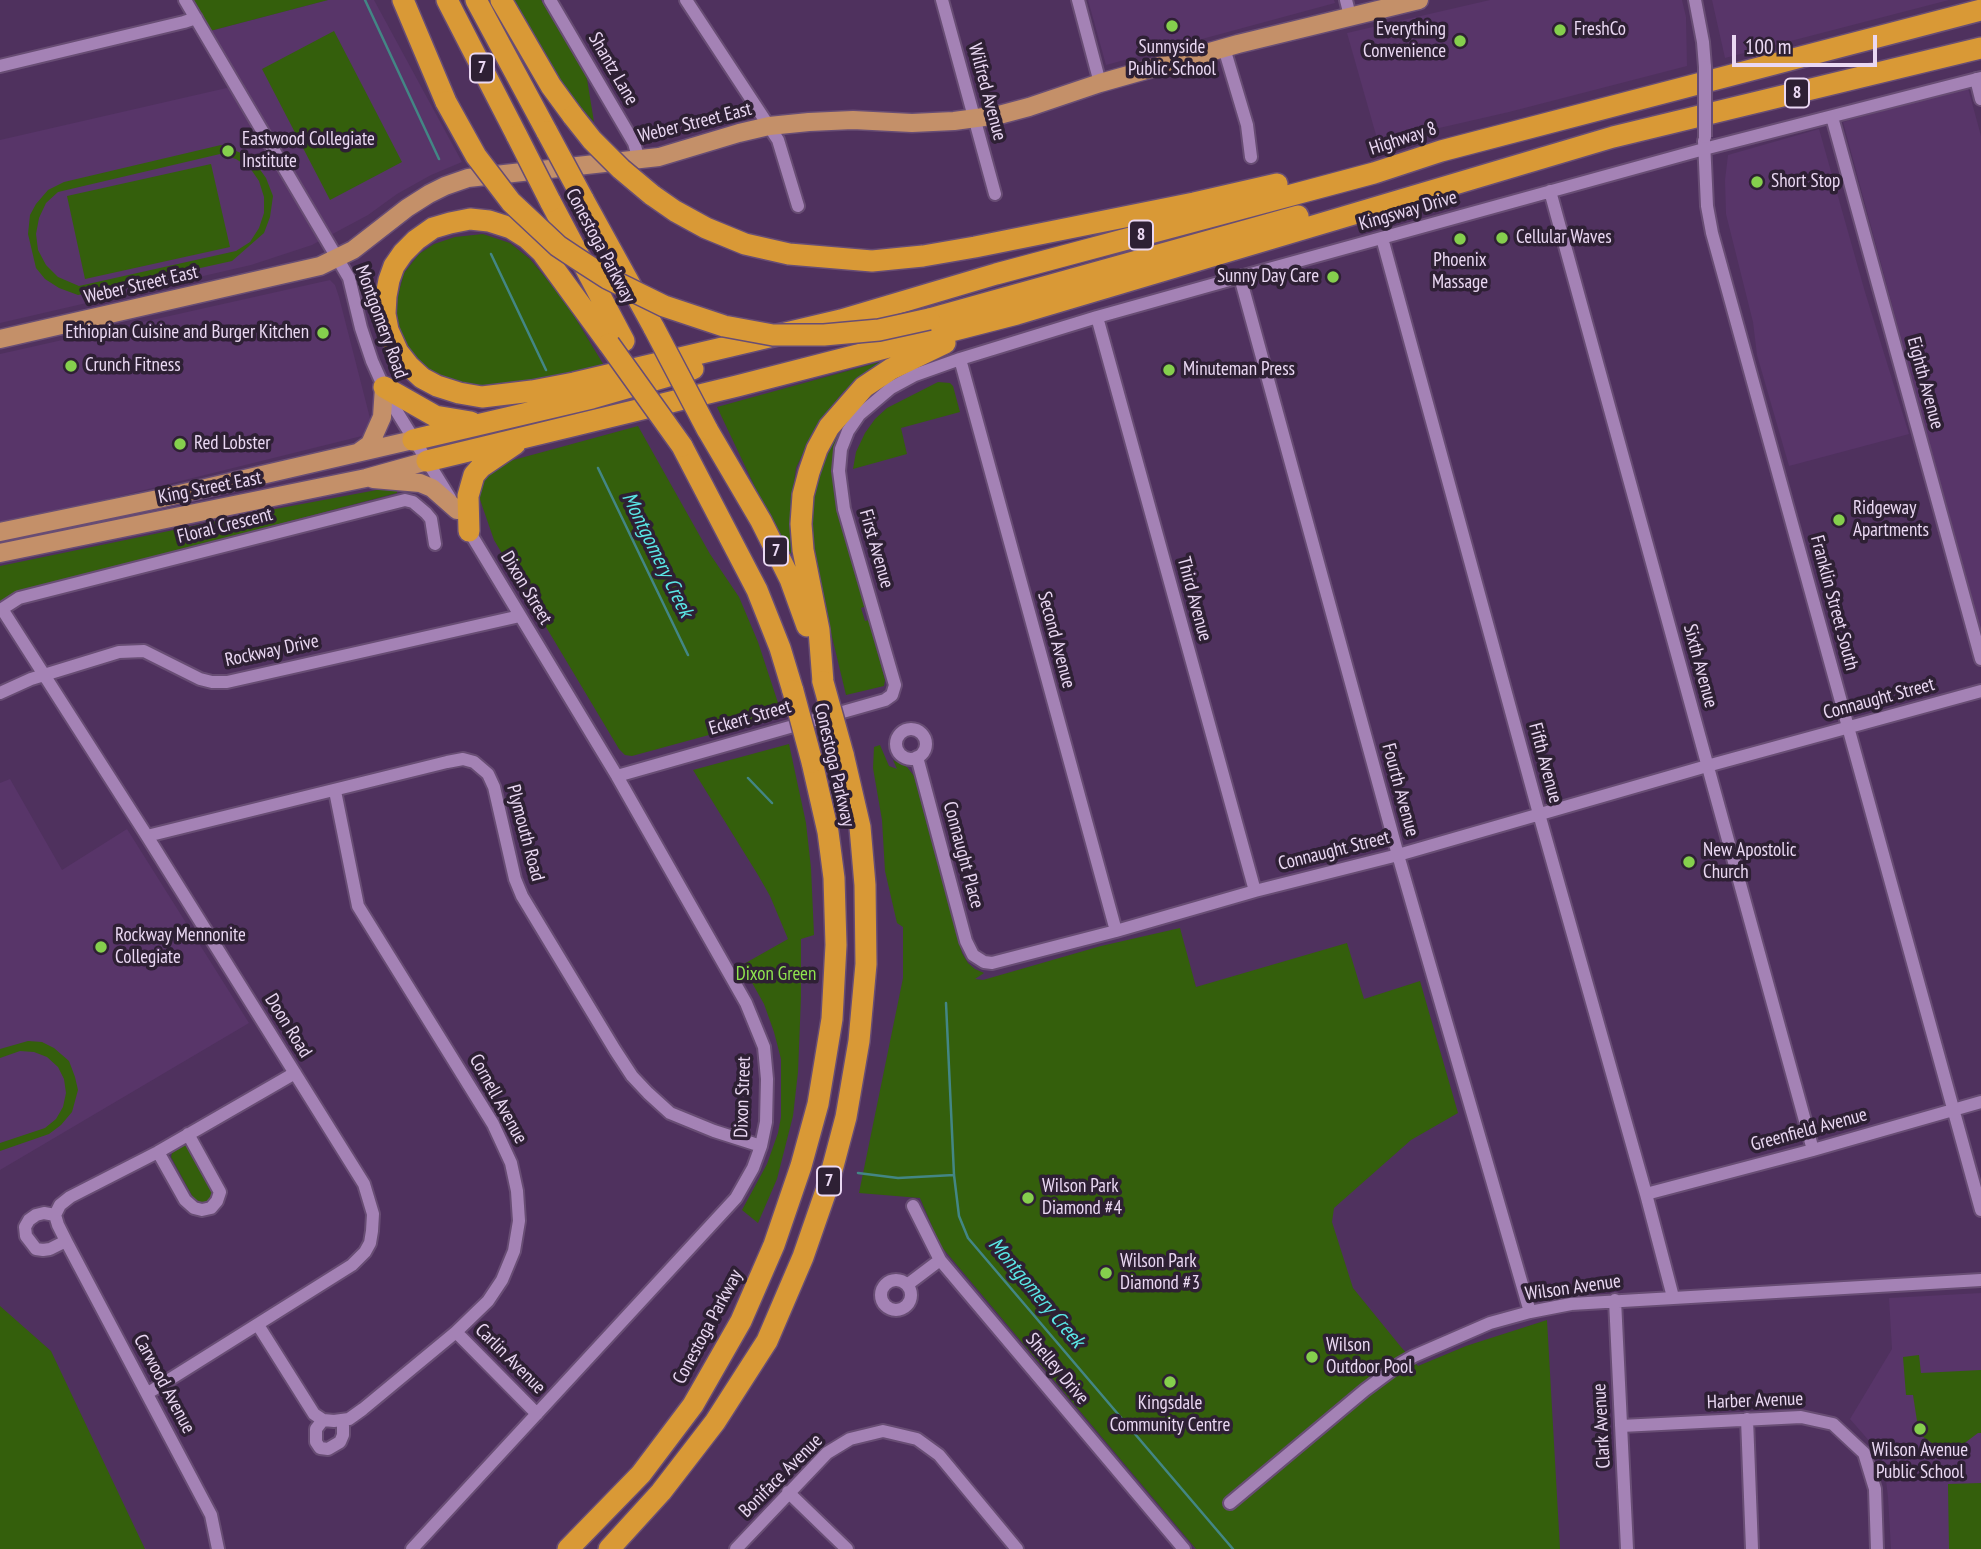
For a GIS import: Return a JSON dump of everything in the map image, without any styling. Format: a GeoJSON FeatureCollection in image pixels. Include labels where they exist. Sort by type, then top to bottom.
{"type":"FeatureCollection","features":[{"type":"Feature","properties":{"kind":"highway"},"geometry":{"type":"LineString","coordinates":[[403,0],[446,102],[476,156],[511,202],[558,246],[607,278],[664,306],[724,326],[773,335],[824,335],[880,330],[929,319],[1433,179],[1613,137]]}},
{"type":"Feature","properties":{"kind":"highway","name":"Conestoga Parkway"},"geometry":{"type":"LineString","coordinates":[[447,0],[550,201],[617,342],[682,446],[757,590],[780,648],[812,762],[828,832],[834,878],[836,945],[832,1019],[818,1104],[801,1166],[774,1245],[741,1321],[693,1405],[641,1474],[568,1549]]}},
{"type":"Feature","properties":{"kind":"highway","name":"Conestoga Parkway"},"geometry":{"type":"LineString","coordinates":[[476,0],[707,429],[761,521],[790,579],[811,637],[860,827],[865,885],[866,964],[859,1041],[846,1117],[828,1185],[803,1257],[767,1341],[715,1422],[661,1492],[610,1549]]}},
{"type":"Feature","properties":{"kind":"highway"},"geometry":{"type":"LineString","coordinates":[[501,0],[551,86],[592,140],[621,170],[675,211],[706,228],[745,244],[789,254],[872,261],[923,256],[1194,203],[1370,163],[1441,151]]}},
{"type":"Feature","properties":{"kind":"highway","name":"Highway 8"},"geometry":{"type":"LineString","coordinates":[[841,320],[1022,267],[1374,173],[1441,151],[1981,10]]}},
{"type":"Feature","properties":{"kind":"highway","name":"8"},"geometry":{"type":"LineString","coordinates":[[1017,314],[1613,137],[1981,48]]}},
{"type":"Feature","properties":{"kind":"highway"},"geometry":{"type":"LineString","coordinates":[[617,342],[542,252],[511,228],[489,221],[470,219],[433,228],[403,253],[389,280],[385,314],[388,330],[398,352],[409,366],[422,378],[437,386],[482,397],[574,383],[841,320]]}},
{"type":"Feature","properties":{"kind":"highway"},"geometry":{"type":"LineString","coordinates":[[427,461],[737,386],[1017,314]]}},
{"type":"Feature","properties":{"kind":"highway"},"geometry":{"type":"LineString","coordinates":[[823,682],[819,631],[803,550],[801,524],[803,495],[817,449],[829,427],[864,387],[928,350],[1017,314]]}},
{"type":"Feature","properties":{"kind":"highway"},"geometry":{"type":"LineString","coordinates":[[414,440],[661,379],[841,320]]}},
{"type":"Feature","properties":{"kind":"highway"},"geometry":{"type":"LineString","coordinates":[[384,387],[435,416],[484,424]]}},
{"type":"Feature","properties":{"kind":"highway"},"geometry":{"type":"LineString","coordinates":[[469,531],[468,496],[474,475],[481,467],[529,435]]}},
{"type":"Feature","properties":{"kind":"main road","name":"Weber Street East"},"geometry":{"type":"LineString","coordinates":[[0,339],[313,267],[353,250],[429,194],[468,178],[659,157],[739,133],[809,122],[853,120],[912,123],[974,118],[1029,107],[1348,8],[1419,0]]}},
{"type":"Feature","properties":{"kind":"main road"},"geometry":{"type":"LineString","coordinates":[[356,454],[370,444],[378,427],[382,417],[384,387]]}},
{"type":"Feature","properties":{"kind":"main road","name":"King Street East"},"geometry":{"type":"LineString","coordinates":[[0,532],[414,440]]}},
{"type":"Feature","properties":{"kind":"main road","name":"King Street East"},"geometry":{"type":"LineString","coordinates":[[0,553],[366,478],[427,461]]}},
{"type":"Feature","properties":{"kind":"main road"},"geometry":{"type":"LineString","coordinates":[[366,478],[420,483],[432,488],[457,510]]}},
{"type":"Feature","properties":{"kind":"street","name":"Montgomery Road"},"geometry":{"type":"LineString","coordinates":[[185,0],[349,278],[372,361],[414,440]]}},
{"type":"Feature","properties":{"kind":"street","name":"Shantz Lane"},"geometry":{"type":"LineString","coordinates":[[550,0],[634,143],[639,160]]}},
{"type":"Feature","properties":{"kind":"street"},"geometry":{"type":"LineString","coordinates":[[686,0],[778,140],[798,206]]}},
{"type":"Feature","properties":{"kind":"street","name":"Wilfred Avenue"},"geometry":{"type":"LineString","coordinates":[[942,0],[995,194]]}},
{"type":"Feature","properties":{"kind":"street"},"geometry":{"type":"LineString","coordinates":[[1078,0],[1100,83]]}},
{"type":"Feature","properties":{"kind":"street","name":"Franklin Street South"},"geometry":{"type":"LineString","coordinates":[[1695,0],[1705,67],[1704,143],[1707,206],[1712,233],[1981,1210]]}},
{"type":"Feature","properties":{"kind":"street"},"geometry":{"type":"LineString","coordinates":[[0,65],[196,18]]}},
{"type":"Feature","properties":{"kind":"street"},"geometry":{"type":"LineString","coordinates":[[1224,48],[1247,125],[1251,157]]}},
{"type":"Feature","properties":{"kind":"street"},"geometry":{"type":"LineString","coordinates":[[1978,79],[1981,100]]}},
{"type":"Feature","properties":{"kind":"street","name":"Kingsway Drive"},"geometry":{"type":"LineString","coordinates":[[859,415],[883,394],[915,375],[1097,317],[1550,191],[1704,143],[1832,117],[1978,79]]}},
{"type":"Feature","properties":{"kind":"street","name":"Eighth Avenue"},"geometry":{"type":"LineString","coordinates":[[1832,117],[1981,659]]}},
{"type":"Feature","properties":{"kind":"street","name":"Sixth Avenue"},"geometry":{"type":"LineString","coordinates":[[1550,191],[1813,1150]]}},
{"type":"Feature","properties":{"kind":"street","name":"Fifth Avenue"},"geometry":{"type":"LineString","coordinates":[[1382,238],[1673,1297]]}},
{"type":"Feature","properties":{"kind":"street","name":"Fourth Avenue"},"geometry":{"type":"LineString","coordinates":[[1240,276],[1398,855],[1530,1312]]}},
{"type":"Feature","properties":{"kind":"street","name":"Third Avenue"},"geometry":{"type":"LineString","coordinates":[[1097,317],[1255,891]]}},
{"type":"Feature","properties":{"kind":"street","name":"Second Avenue"},"geometry":{"type":"LineString","coordinates":[[960,359],[1116,930]]}},
{"type":"Feature","properties":{"kind":"street","name":"First Avenue"},"geometry":{"type":"LineString","coordinates":[[859,415],[848,430],[841,449],[839,471],[844,509],[895,685],[892,695]]}},
{"type":"Feature","properties":{"kind":"street","name":"Dixon Street"},"geometry":{"type":"LineString","coordinates":[[412,1549],[736,1198],[753,1168],[761,1146],[766,1122],[767,1079],[764,1047],[734,981],[617,776],[414,440]]}},
{"type":"Feature","properties":{"kind":"street","name":"Floral Crescent"},"geometry":{"type":"LineString","coordinates":[[1,609],[19,598],[405,500],[413,502],[431,519],[435,544]]}},
{"type":"Feature","properties":{"kind":"street","name":"Doon Road"},"geometry":{"type":"LineString","coordinates":[[1,609],[147,836],[364,1184],[373,1214],[373,1231],[365,1252],[352,1265],[148,1393]]}},
{"type":"Feature","properties":{"kind":"street","name":"Rockway Drive"},"geometry":{"type":"LineString","coordinates":[[0,693],[43,675],[119,652],[144,651],[200,679],[227,682],[520,616]]}},
{"type":"Feature","properties":{"kind":"street","name":"Connaught Street"},"geometry":{"type":"LineString","coordinates":[[979,959],[992,963],[1398,855],[1981,691]]}},
{"type":"Feature","properties":{"kind":"street","name":"Eckert Street"},"geometry":{"type":"LineString","coordinates":[[617,776],[853,710],[885,700],[892,695]]}},
{"type":"Feature","properties":{"kind":"street","name":"Connaught Place"},"geometry":{"type":"LineString","coordinates":[[917,757],[966,941],[979,959]]}},
{"type":"Feature","properties":{"kind":"street","name":"Plymouth Road"},"geometry":{"type":"LineString","coordinates":[[147,836],[463,759],[474,762],[488,774],[494,787],[515,879],[522,897],[632,1076],[670,1113],[713,1131],[761,1146]]}},
{"type":"Feature","properties":{"kind":"street","name":"Cornell Avenue"},"geometry":{"type":"LineString","coordinates":[[335,791],[358,906],[493,1124],[511,1163],[517,1191],[519,1221],[514,1251],[502,1280],[488,1301],[456,1332],[363,1409],[343,1420]]}},
{"type":"Feature","properties":{"kind":"street"},"geometry":{"type":"LineString","coordinates":[[66,1241],[50,1249],[36,1249],[26,1236],[25,1227],[36,1215],[55,1215],[60,1205],[70,1197],[158,1152],[295,1073]]}},
{"type":"Feature","properties":{"kind":"street","name":"Greenfield Avenue"},"geometry":{"type":"LineString","coordinates":[[1646,1194],[1981,1102]]}},
{"type":"Feature","properties":{"kind":"street"},"geometry":{"type":"LineString","coordinates":[[158,1152],[186,1200],[194,1208],[211,1208],[220,1192],[188,1134]]}},
{"type":"Feature","properties":{"kind":"street","name":"Shelley Drive"},"geometry":{"type":"LineString","coordinates":[[912,1206],[940,1260],[1184,1549]]}},
{"type":"Feature","properties":{"kind":"street","name":"Carwood Avenue"},"geometry":{"type":"LineString","coordinates":[[55,1215],[66,1241],[211,1515],[218,1549]]}},
{"type":"Feature","properties":{"kind":"street"},"geometry":{"type":"LineString","coordinates":[[907,1285],[940,1260]]}},
{"type":"Feature","properties":{"kind":"street","name":"Wilson Avenue"},"geometry":{"type":"LineString","coordinates":[[1230,1503],[1400,1364],[1490,1323],[1571,1304],[1615,1300],[1981,1280]]}},
{"type":"Feature","properties":{"kind":"street","name":"Clark Avenue"},"geometry":{"type":"LineString","coordinates":[[1615,1300],[1627,1549]]}},
{"type":"Feature","properties":{"kind":"street"},"geometry":{"type":"LineString","coordinates":[[258,1325],[314,1414],[323,1420],[343,1420],[340,1442],[328,1449],[320,1448],[316,1442],[316,1429],[323,1420]]}},
{"type":"Feature","properties":{"kind":"street","name":"Carlin Avenue"},"geometry":{"type":"LineString","coordinates":[[456,1332],[537,1414]]}},
{"type":"Feature","properties":{"kind":"street","name":"Harber Avenue"},"geometry":{"type":"LineString","coordinates":[[1621,1426],[1801,1417],[1833,1424],[1864,1453],[1875,1489],[1877,1549]]}},
{"type":"Feature","properties":{"kind":"street"},"geometry":{"type":"LineString","coordinates":[[1747,1419],[1752,1549]]}},
{"type":"Feature","properties":{"kind":"street","name":"Boniface Avenue"},"geometry":{"type":"LineString","coordinates":[[736,1549],[827,1453],[850,1438],[883,1431],[917,1439],[939,1455],[1017,1549]]}},
{"type":"Feature","properties":{"kind":"street"},"geometry":{"type":"LineString","coordinates":[[789,1492],[847,1549]]}},
{"type":"Feature","properties":{"kind":"shaded area","name":"Eastwood Collegiate Institute"},"geometry":{"type":"Polygon","coordinates":[[[328,0],[374,0],[462,162],[431,175],[397,194],[368,215],[312,245],[251,265],[0,323],[0,140],[244,84],[210,31],[328,0]]]}},
{"type":"Feature","properties":{"kind":"shaded area","name":"Sunnyside Public School"},"geometry":{"type":"Polygon","coordinates":[[[1088,0],[1334,0],[1335,3],[1106,65],[1088,0]]]}},
{"type":"Feature","properties":{"kind":"shaded area"},"geometry":{"type":"Polygon","coordinates":[[[1490,0],[1682,0],[1686,17],[1687,66],[1509,112],[1378,142],[1347,33],[1490,0]]]}},
{"type":"Feature","properties":{"kind":"shaded area"},"geometry":{"type":"Polygon","coordinates":[[[1712,0],[1949,0],[1725,58],[1712,0]]]}},
{"type":"Feature","properties":{"kind":"shaded area"},"geometry":{"type":"Polygon","coordinates":[[[1968,88],[1981,136],[1981,636],[1843,122],[1968,88]]]}},
{"type":"Feature","properties":{"kind":"shaded area"},"geometry":{"type":"Polygon","coordinates":[[[1819,129],[1909,434],[1789,466],[1757,355],[1753,322],[1726,214],[1725,180],[1728,155],[1819,129]]]}},
{"type":"Feature","properties":{"kind":"shaded area"},"geometry":{"type":"Polygon","coordinates":[[[330,280],[339,297],[372,426],[366,435],[96,502],[0,522],[0,354],[330,280]]]}},
{"type":"Feature","properties":{"kind":"shaded area","name":"Rockway Mennonite Collegiate"},"geometry":{"type":"Polygon","coordinates":[[[10,779],[62,870],[127,829],[249,1023],[0,1170],[0,783],[10,779]]]}},
{"type":"Feature","properties":{"kind":"shaded area","name":"Wilson Avenue Public School"},"geometry":{"type":"Polygon","coordinates":[[[1981,1293],[1981,1549],[1891,1549],[1884,1464],[1878,1451],[1850,1419],[1892,1349],[1889,1298],[1981,1293]]]}},
{"type":"Feature","properties":{"kind":"green space"},"geometry":{"type":"Polygon","coordinates":[[[192,0],[328,0],[210,31],[192,0]]]}},
{"type":"Feature","properties":{"kind":"green space"},"geometry":{"type":"Polygon","coordinates":[[[514,0],[541,0],[586,73],[594,122],[568,93],[514,0]]]}},
{"type":"Feature","properties":{"kind":"green space"},"geometry":{"type":"Polygon","coordinates":[[[334,31],[402,162],[330,200],[262,69],[334,31]]]}},
{"type":"Feature","properties":{"kind":"green space"},"geometry":{"type":"Polygon","coordinates":[[[221,145],[246,155],[256,164],[266,178],[273,196],[264,233],[232,261],[78,295],[45,279],[36,268],[28,234],[30,215],[36,204],[48,190],[64,182],[221,145]],[[220,154],[58,192],[46,203],[39,218],[36,234],[38,250],[46,265],[58,277],[79,286],[236,251],[250,242],[259,228],[264,213],[264,197],[259,181],[250,168],[236,159],[220,154]]]}},
{"type":"Feature","properties":{"kind":"green space"},"geometry":{"type":"Polygon","coordinates":[[[211,164],[230,247],[85,279],[67,196],[211,164]]]}},
{"type":"Feature","properties":{"kind":"green space"},"geometry":{"type":"Polygon","coordinates":[[[483,234],[510,243],[530,259],[565,301],[605,367],[496,386],[466,385],[443,379],[425,368],[409,352],[396,320],[397,299],[404,273],[419,254],[434,244],[455,237],[483,234]]]}},
{"type":"Feature","properties":{"kind":"green space"},"geometry":{"type":"Polygon","coordinates":[[[880,362],[843,392],[816,426],[796,468],[791,507],[791,563],[717,407],[880,362]]]}},
{"type":"Feature","properties":{"kind":"green space"},"geometry":{"type":"Polygon","coordinates":[[[938,382],[950,383],[953,386],[960,412],[901,428],[907,454],[853,469],[856,452],[875,419],[887,408],[938,382]]]}},
{"type":"Feature","properties":{"kind":"green space"},"geometry":{"type":"Polygon","coordinates":[[[863,399],[836,449],[833,483],[866,606],[861,608],[865,621],[869,620],[885,680],[884,686],[846,695],[815,566],[810,524],[812,491],[828,443],[863,399]]]}},
{"type":"Feature","properties":{"kind":"green space"},"geometry":{"type":"Polygon","coordinates":[[[638,426],[710,554],[739,597],[758,642],[782,715],[632,756],[625,755],[619,749],[494,540],[477,491],[480,481],[506,462],[638,426]]]}},
{"type":"Feature","properties":{"kind":"green space"},"geometry":{"type":"Polygon","coordinates":[[[398,486],[397,493],[28,590],[0,602],[0,566],[398,486]]]}},
{"type":"Feature","properties":{"kind":"green space","name":"Dixon Green"},"geometry":{"type":"Polygon","coordinates":[[[789,744],[806,823],[814,935],[801,939],[798,1072],[793,1116],[777,1179],[758,1223],[742,1210],[767,1164],[778,1133],[781,1117],[781,1059],[764,1004],[742,965],[788,939],[770,896],[693,770],[789,744]]]}},
{"type":"Feature","properties":{"kind":"green space"},"geometry":{"type":"Polygon","coordinates":[[[880,745],[889,766],[897,769],[893,760],[907,767],[914,776],[962,953],[968,963],[984,973],[975,979],[983,980],[1101,946],[1180,928],[1196,987],[1347,943],[1364,999],[1420,981],[1458,1113],[1411,1140],[1334,1208],[1332,1222],[1353,1288],[1418,1366],[1466,1346],[1547,1320],[1560,1549],[1196,1549],[940,1245],[920,1198],[859,1193],[903,978],[903,927],[897,923],[885,871],[882,820],[873,768],[874,747],[880,745]]]}},
{"type":"Feature","properties":{"kind":"green space"},"geometry":{"type":"Polygon","coordinates":[[[28,1041],[42,1042],[69,1061],[78,1090],[72,1112],[61,1125],[49,1134],[0,1151],[0,1143],[45,1128],[56,1119],[63,1107],[66,1093],[64,1079],[58,1067],[47,1057],[20,1051],[0,1058],[0,1049],[28,1041]]]}},
{"type":"Feature","properties":{"kind":"green space"},"geometry":{"type":"Polygon","coordinates":[[[185,1145],[191,1146],[214,1189],[208,1202],[202,1204],[195,1201],[171,1157],[172,1153],[185,1145]]]}},
{"type":"Feature","properties":{"kind":"green space"},"geometry":{"type":"Polygon","coordinates":[[[0,1306],[51,1351],[145,1549],[0,1549],[0,1306]]]}},
{"type":"Feature","properties":{"kind":"green space"},"geometry":{"type":"Polygon","coordinates":[[[1919,1355],[1921,1373],[1981,1370],[1981,1433],[1962,1445],[1936,1446],[1919,1434],[1913,1395],[1906,1395],[1903,1357],[1919,1355]]]}},
{"type":"Feature","properties":{"kind":"green space"},"geometry":{"type":"Polygon","coordinates":[[[1981,1483],[1981,1549],[1949,1549],[1948,1484],[1981,1483]]]}},
{"type":"Feature","properties":{"kind":"waterway","name":"Montgomery Creek"},"geometry":{"type":"LineString","coordinates":[[365,0],[439,159]]}},
{"type":"Feature","properties":{"kind":"waterway","name":"Montgomery Creek"},"geometry":{"type":"LineString","coordinates":[[491,254],[546,370]]}},
{"type":"Feature","properties":{"kind":"waterway","name":"Montgomery Creek"},"geometry":{"type":"LineString","coordinates":[[598,468],[688,655]]}},
{"type":"Feature","properties":{"kind":"waterway","name":"Montgomery Creek"},"geometry":{"type":"LineString","coordinates":[[748,778],[772,803]]}},
{"type":"Feature","properties":{"kind":"waterway","name":"Montgomery Creek"},"geometry":{"type":"LineString","coordinates":[[946,1003],[954,1175],[959,1216],[968,1238],[1233,1549]]}},
{"type":"Feature","properties":{"kind":"waterway"},"geometry":{"type":"LineString","coordinates":[[858,1173],[898,1178],[954,1175]]}},
{"type":"Feature","properties":{"kind":"place","name":"Sunnyside Public School"},"geometry":{"type":"Point","coordinates":[1172,26]}},
{"type":"Feature","properties":{"kind":"place","name":"FreshCo"},"geometry":{"type":"Point","coordinates":[1560,30]}},
{"type":"Feature","properties":{"kind":"place","name":"Everything Convenience"},"geometry":{"type":"Point","coordinates":[1460,41]}},
{"type":"Feature","properties":{"kind":"place","name":"Eastwood Collegiate Institute"},"geometry":{"type":"Point","coordinates":[228,151]}},
{"type":"Feature","properties":{"kind":"place","name":"Short Stop"},"geometry":{"type":"Point","coordinates":[1757,182]}},
{"type":"Feature","properties":{"kind":"place","name":"Cellular Waves"},"geometry":{"type":"Point","coordinates":[1502,238]}},
{"type":"Feature","properties":{"kind":"place","name":"Phoenix Massage"},"geometry":{"type":"Point","coordinates":[1460,239]}},
{"type":"Feature","properties":{"kind":"place","name":"Sunny Day Care"},"geometry":{"type":"Point","coordinates":[1333,277]}},
{"type":"Feature","properties":{"kind":"place","name":"Ethiopian Cuisine and Burger Kitchen"},"geometry":{"type":"Point","coordinates":[323,333]}},
{"type":"Feature","properties":{"kind":"place","name":"Crunch Fitness"},"geometry":{"type":"Point","coordinates":[71,366]}},
{"type":"Feature","properties":{"kind":"place","name":"Minuteman Press"},"geometry":{"type":"Point","coordinates":[1169,370]}},
{"type":"Feature","properties":{"kind":"place","name":"Red Lobster"},"geometry":{"type":"Point","coordinates":[180,444]}},
{"type":"Feature","properties":{"kind":"place","name":"Ridgeway Apartments"},"geometry":{"type":"Point","coordinates":[1839,520]}},
{"type":"Feature","properties":{"kind":"place","name":"New Apostolic Church"},"geometry":{"type":"Point","coordinates":[1689,862]}},
{"type":"Feature","properties":{"kind":"place","name":"Rockway Mennonite Collegiate"},"geometry":{"type":"Point","coordinates":[101,947]}},
{"type":"Feature","properties":{"kind":"place","name":"Wilson Park Diamond #4"},"geometry":{"type":"Point","coordinates":[1028,1198]}},
{"type":"Feature","properties":{"kind":"place","name":"Wilson Park Diamond #3"},"geometry":{"type":"Point","coordinates":[1106,1273]}},
{"type":"Feature","properties":{"kind":"place","name":"Wilson Outdoor Pool"},"geometry":{"type":"Point","coordinates":[1312,1357]}},
{"type":"Feature","properties":{"kind":"place","name":"Kingsdale Community Centre"},"geometry":{"type":"Point","coordinates":[1170,1382]}},
{"type":"Feature","properties":{"kind":"place","name":"Wilson Avenue Public School"},"geometry":{"type":"Point","coordinates":[1920,1429]}}]}
